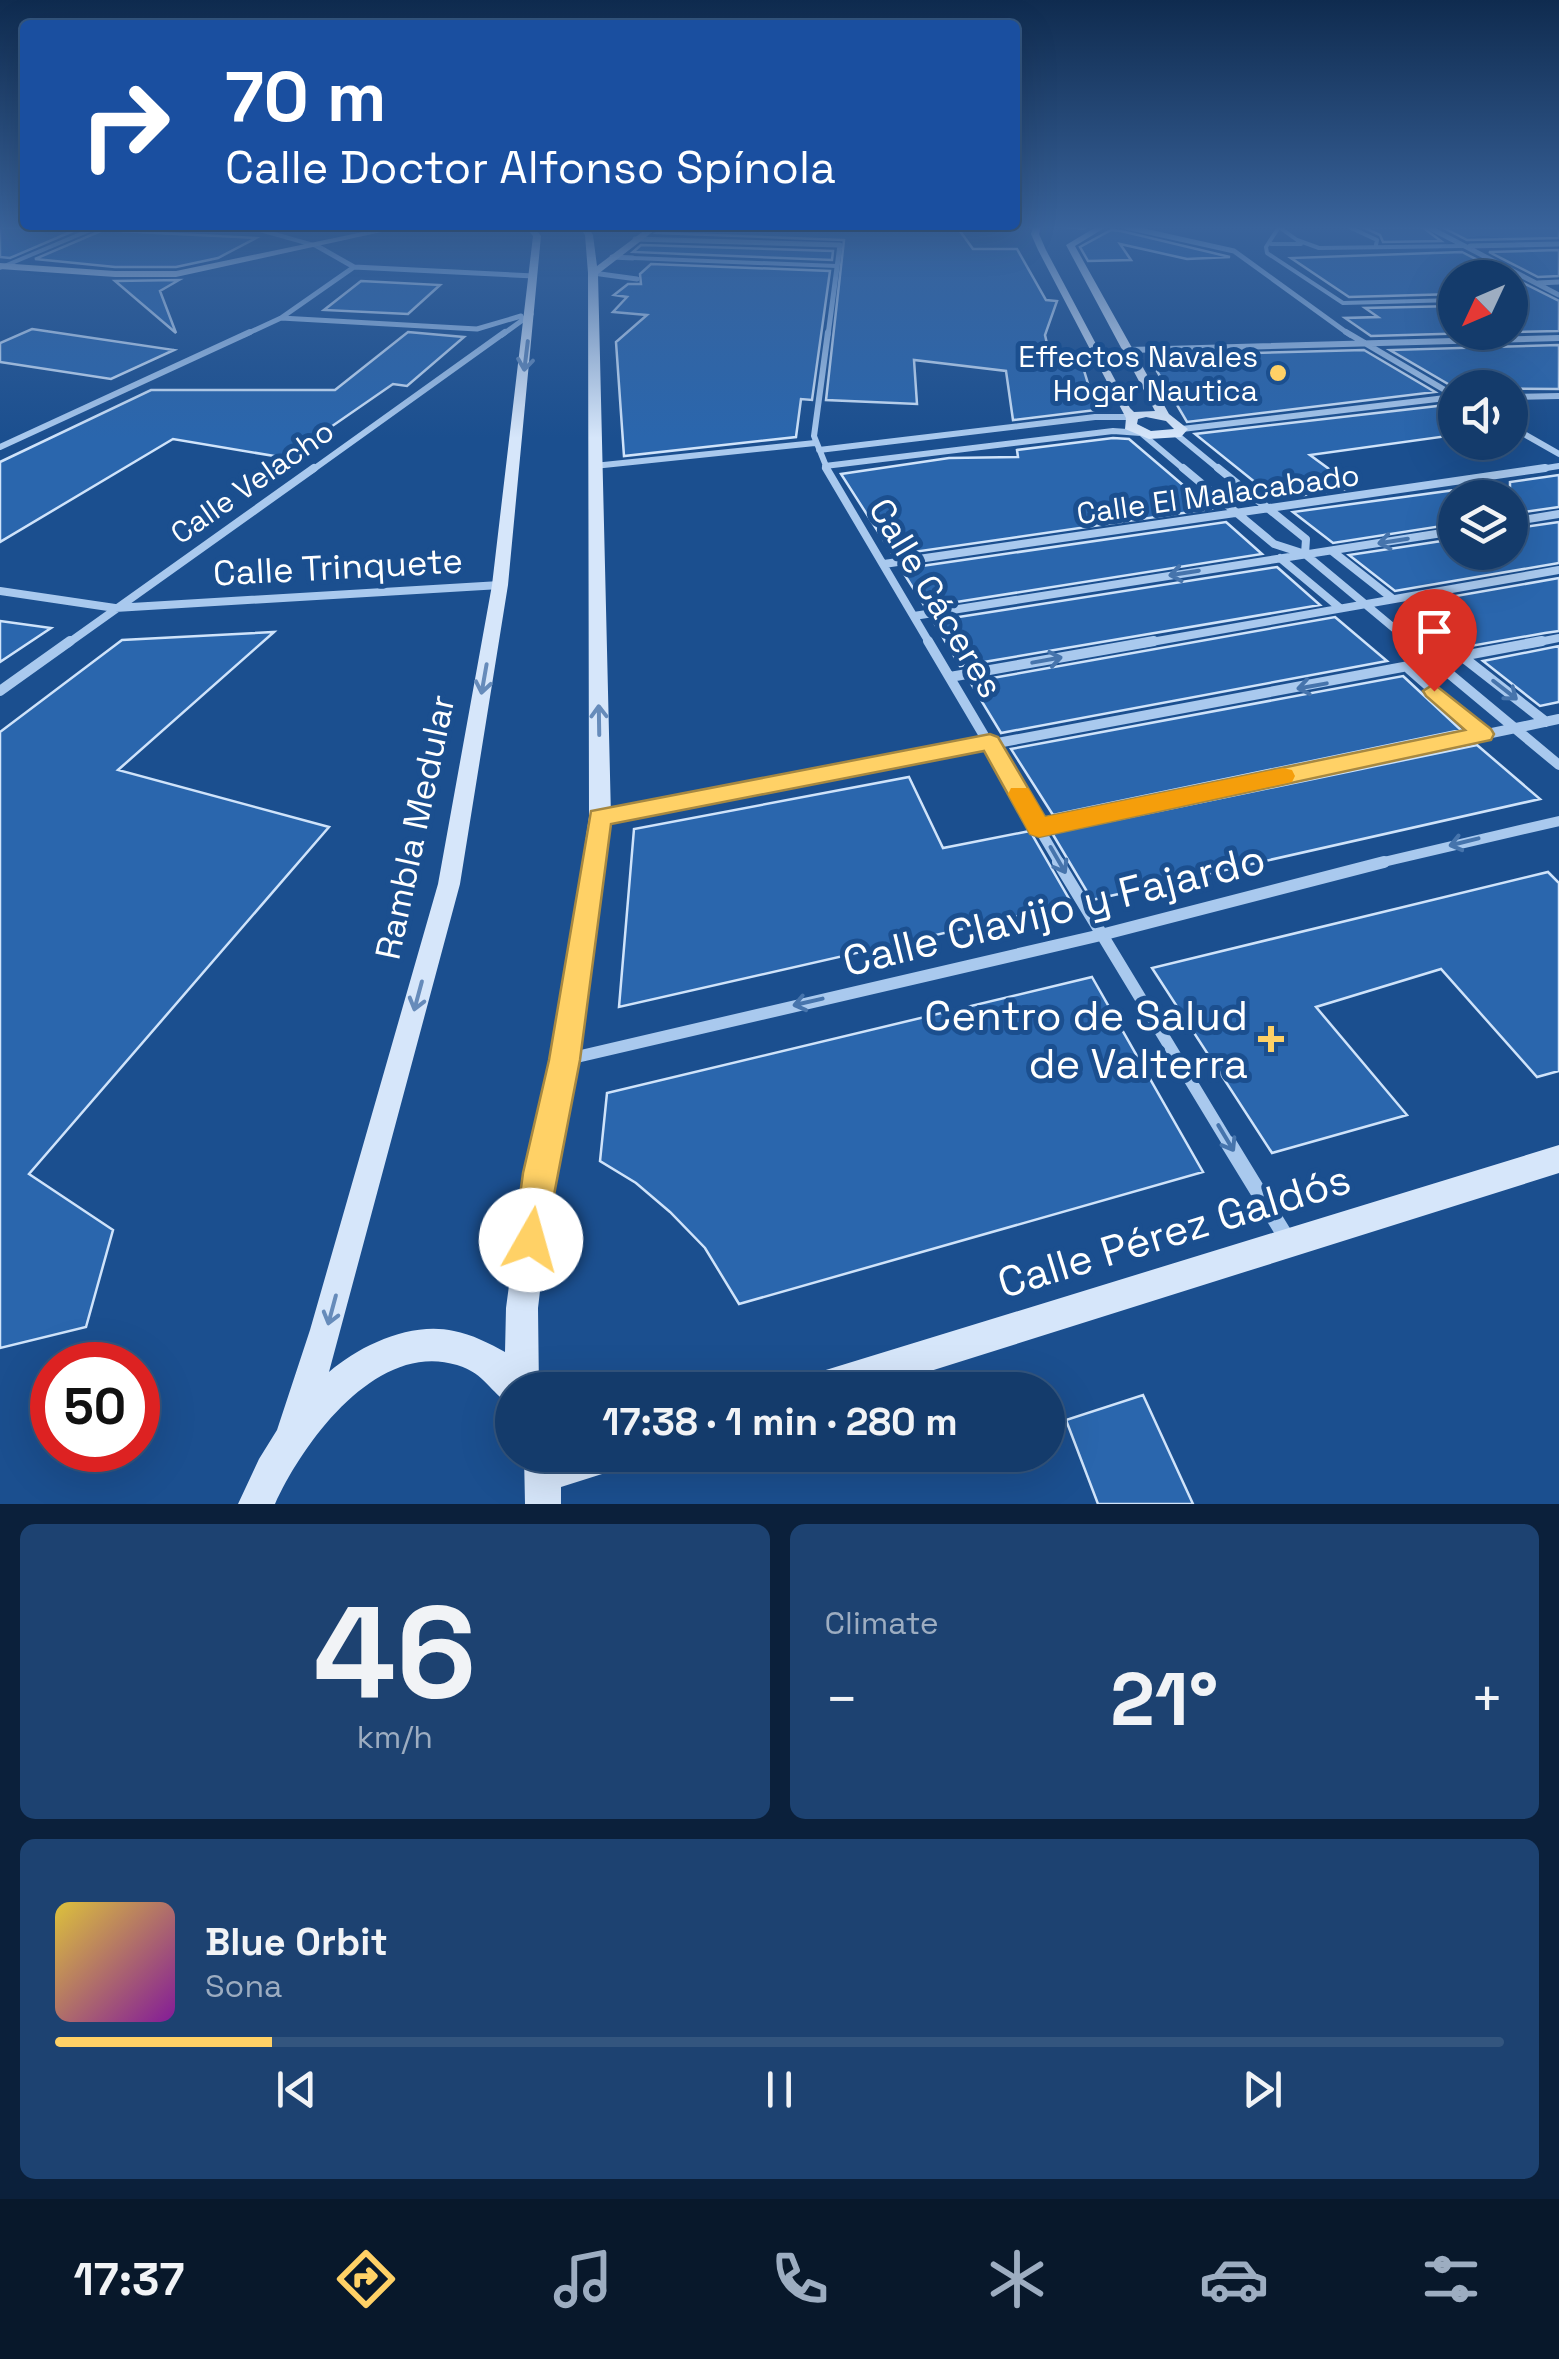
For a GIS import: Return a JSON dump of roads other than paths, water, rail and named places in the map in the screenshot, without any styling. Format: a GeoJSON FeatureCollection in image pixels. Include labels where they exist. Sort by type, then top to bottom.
{"type":"FeatureCollection","features":[{"type":"Feature","properties":{"kind":"main road","name":"Rambla Medular"},"geometry":{"type":"LineString","coordinates":[[294,1431],[326,1330],[449,884],[500,584],[533,297]]}},
{"type":"Feature","properties":{"kind":"main road"},"geometry":{"type":"LineString","coordinates":[[520,1372],[522,1308],[534,1211],[564,1060],[600,817],[594,297]]}},
{"type":"Feature","properties":{"kind":"main road"},"geometry":{"type":"LineString","coordinates":[[1066,297],[1125,410],[1132,416],[1162,415],[1176,421],[1179,432],[1141,433],[1130,426],[1132,416]]}},
{"type":"Feature","properties":{"kind":"main road"},"geometry":{"type":"LineString","coordinates":[[1100,297],[1162,415]]}},
{"type":"Feature","properties":{"kind":"main road","name":"Calle Pérez Galdós"},"geometry":{"type":"LineString","coordinates":[[874,1372],[1559,1159]]}},
{"type":"Feature","properties":{"kind":"main road"},"geometry":{"type":"LineString","coordinates":[[256,1504],[269,1470],[294,1431],[332,1389],[374,1361],[417,1347],[458,1348],[493,1363],[502,1372]]}},
{"type":"Feature","properties":{"kind":"street"},"geometry":{"type":"LineString","coordinates":[[0,447],[280,318],[310,297]]}},
{"type":"Feature","properties":{"kind":"street"},"geometry":{"type":"LineString","coordinates":[[817,446],[834,297]]}},
{"type":"Feature","properties":{"kind":"street"},"geometry":{"type":"LineString","coordinates":[[1298,297],[1361,343],[1438,387]]}},
{"type":"Feature","properties":{"kind":"street"},"geometry":{"type":"LineString","coordinates":[[280,318],[477,329],[532,313]]}},
{"type":"Feature","properties":{"kind":"street","name":"Calle Velacho"},"geometry":{"type":"LineString","coordinates":[[0,691],[532,313]]}},
{"type":"Feature","properties":{"kind":"street"},"geometry":{"type":"LineString","coordinates":[[1130,350],[1559,338]]}},
{"type":"Feature","properties":{"kind":"street"},"geometry":{"type":"LineString","coordinates":[[1528,397],[1559,396]]}},
{"type":"Feature","properties":{"kind":"street"},"geometry":{"type":"LineString","coordinates":[[1179,432],[1438,399]]}},
{"type":"Feature","properties":{"kind":"street"},"geometry":{"type":"LineString","coordinates":[[594,466],[1095,416],[1132,416]]}},
{"type":"Feature","properties":{"kind":"street"},"geometry":{"type":"LineString","coordinates":[[825,466],[1113,431],[1141,433],[1274,544],[1305,554],[1559,765]]}},
{"type":"Feature","properties":{"kind":"street"},"geometry":{"type":"LineString","coordinates":[[1179,432],[1306,540],[1305,554]]}},
{"type":"Feature","properties":{"kind":"street"},"geometry":{"type":"LineString","coordinates":[[1528,436],[1559,454]]}},
{"type":"Feature","properties":{"kind":"street","name":"Calle Cáceres"},"geometry":{"type":"LineString","coordinates":[[817,446],[825,466],[1102,935],[1289,1243]]}},
{"type":"Feature","properties":{"kind":"street","name":"Calle El Malacabado"},"geometry":{"type":"LineString","coordinates":[[884,564],[1559,466]]}},
{"type":"Feature","properties":{"kind":"street"},"geometry":{"type":"LineString","coordinates":[[1528,519],[1559,514]]}},
{"type":"Feature","properties":{"kind":"street"},"geometry":{"type":"LineString","coordinates":[[914,616],[1438,534]]}},
{"type":"Feature","properties":{"kind":"street"},"geometry":{"type":"LineString","coordinates":[[1332,551],[1393,600]]}},
{"type":"Feature","properties":{"kind":"street"},"geometry":{"type":"LineString","coordinates":[[1280,558],[1340,608]]}},
{"type":"Feature","properties":{"kind":"street"},"geometry":{"type":"LineString","coordinates":[[950,676],[1559,570]]}},
{"type":"Feature","properties":{"kind":"street","name":"Calle Trinquete"},"geometry":{"type":"LineString","coordinates":[[0,591],[116,608],[500,584]]}},
{"type":"Feature","properties":{"kind":"street"},"geometry":{"type":"LineString","coordinates":[[600,817],[1559,638]]}},
{"type":"Feature","properties":{"kind":"street"},"geometry":{"type":"LineString","coordinates":[[1464,658],[1546,722]]}},
{"type":"Feature","properties":{"kind":"street"},"geometry":{"type":"LineString","coordinates":[[1408,669],[1483,734]]}},
{"type":"Feature","properties":{"kind":"street"},"geometry":{"type":"LineString","coordinates":[[1039,828],[1559,720]]}},
{"type":"Feature","properties":{"kind":"street","name":"Calle Clavijo y Fajardo"},"geometry":{"type":"LineString","coordinates":[[564,1060],[1102,935],[1497,833],[1559,821]]}},
{"type":"Feature","properties":{"kind":"lane"},"geometry":{"type":"LineString","coordinates":[[1335,297],[1344,303],[1438,300]]}},
{"type":"Feature","properties":{"kind":"place","name":"Effectos Navales Hogar Nautica"},"geometry":{"type":"Point","coordinates":[1278,373]}},
{"type":"Feature","properties":{"kind":"place","name":"Centro de Salud de Valterra"},"geometry":{"type":"Point","coordinates":[1271,1039]}}]}
